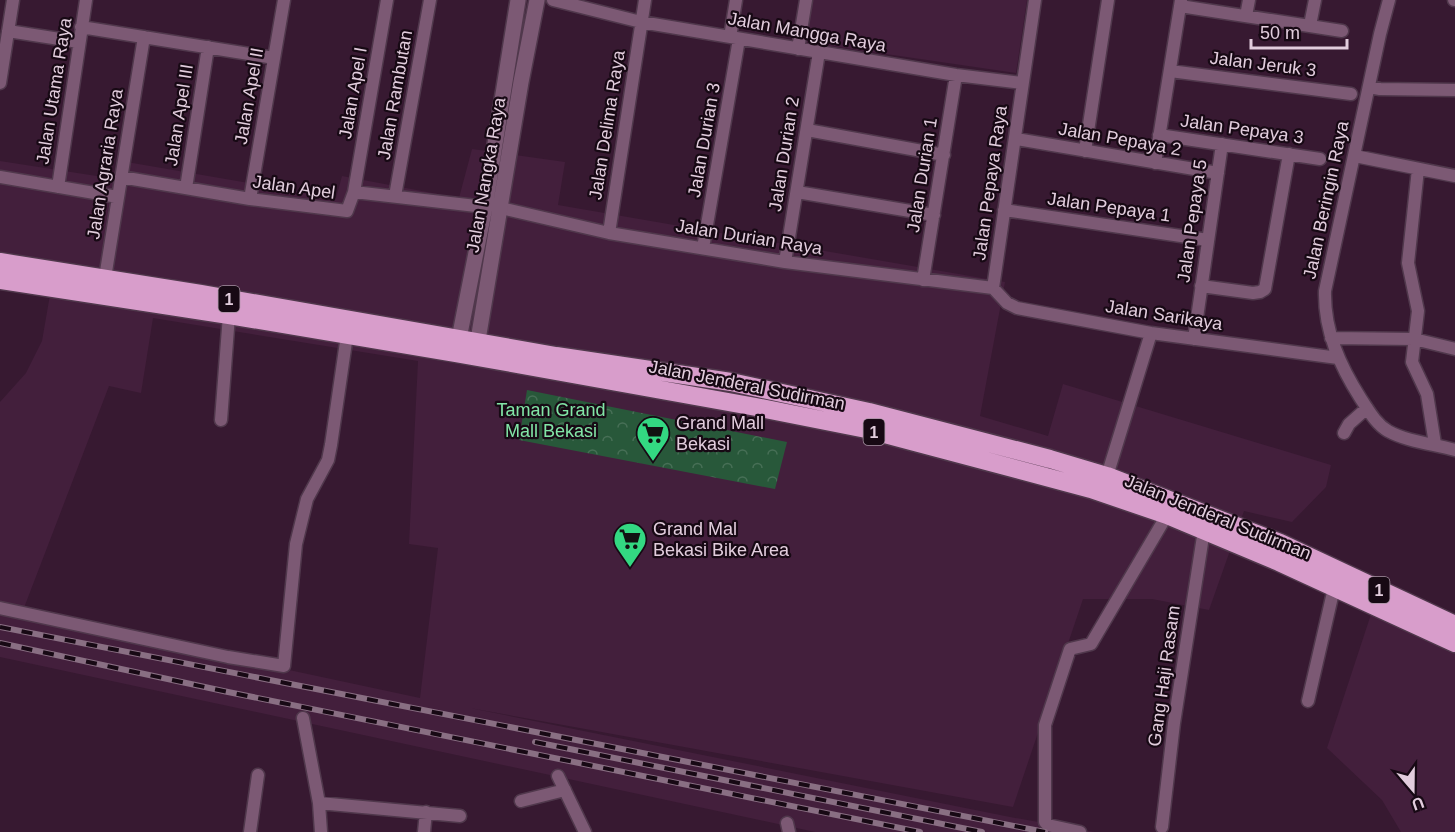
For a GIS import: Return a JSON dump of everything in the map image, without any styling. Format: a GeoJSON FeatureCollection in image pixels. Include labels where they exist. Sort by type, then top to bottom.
{"type":"FeatureCollection","features":[{"type":"Feature","properties":{"kind":"highway","name":"Jalan Jenderal Sudirman"},"geometry":{"type":"LineString","coordinates":[[0,262],[103,288],[230,315],[347,335],[457,346]]}},
{"type":"Feature","properties":{"kind":"highway","name":"Jalan Jenderal Sudirman"},"geometry":{"type":"LineString","coordinates":[[0,280],[103,288],[476,350],[731,382],[1091,489],[1167,515],[1204,531],[1290,555],[1303,573],[1455,644]]}},
{"type":"Feature","properties":{"kind":"highway","name":"Jalan Jenderal Sudirman"},"geometry":{"type":"LineString","coordinates":[[867,421],[1050,459],[1107,476],[1455,625]]}},
{"type":"Feature","properties":{"kind":"street"},"geometry":{"type":"LineString","coordinates":[[0,83],[5,39],[13,0]]}},
{"type":"Feature","properties":{"kind":"street","name":"Jalan Utama Raya"},"geometry":{"type":"LineString","coordinates":[[58,187],[86,0]]}},
{"type":"Feature","properties":{"kind":"street","name":"Jalan Apel II"},"geometry":{"type":"LineString","coordinates":[[250,199],[284,0]]}},
{"type":"Feature","properties":{"kind":"street","name":"Jalan Apel I"},"geometry":{"type":"LineString","coordinates":[[354,192],[387,0]]}},
{"type":"Feature","properties":{"kind":"street","name":"Jalan Rambutan"},"geometry":{"type":"LineString","coordinates":[[395,196],[430,0]]}},
{"type":"Feature","properties":{"kind":"street","name":"Jalan Nangka Raya"},"geometry":{"type":"LineString","coordinates":[[457,346],[485,207],[518,0]]}},
{"type":"Feature","properties":{"kind":"street","name":"Jalan Nangka Raya"},"geometry":{"type":"LineString","coordinates":[[476,350],[537,0]]}},
{"type":"Feature","properties":{"kind":"street","name":"Jalan Mangga Raya"},"geometry":{"type":"LineString","coordinates":[[553,0],[641,22],[956,75],[1022,83]]}},
{"type":"Feature","properties":{"kind":"street","name":"Jalan Delima Raya"},"geometry":{"type":"LineString","coordinates":[[609,233],[645,0]]}},
{"type":"Feature","properties":{"kind":"street","name":"Jalan Durian 3"},"geometry":{"type":"LineString","coordinates":[[704,248],[735,38],[736,0]]}},
{"type":"Feature","properties":{"kind":"street"},"geometry":{"type":"LineString","coordinates":[[798,49],[806,0]]}},
{"type":"Feature","properties":{"kind":"street","name":"Jalan Pepaya Raya"},"geometry":{"type":"LineString","coordinates":[[993,288],[1035,0]]}},
{"type":"Feature","properties":{"kind":"street"},"geometry":{"type":"LineString","coordinates":[[1085,151],[1108,0]]}},
{"type":"Feature","properties":{"kind":"street"},"geometry":{"type":"LineString","coordinates":[[1246,16],[1249,0]]}},
{"type":"Feature","properties":{"kind":"street"},"geometry":{"type":"LineString","coordinates":[[1310,26],[1315,0]]}},
{"type":"Feature","properties":{"kind":"street","name":"Jalan Beringin Raya"},"geometry":{"type":"LineString","coordinates":[[1389,0],[1325,291],[1325,302],[1336,359],[1366,408],[1378,423],[1388,431],[1402,437],[1455,450]]}},
{"type":"Feature","properties":{"kind":"street"},"geometry":{"type":"LineString","coordinates":[[1155,163],[1181,3],[1246,16],[1342,30]]}},
{"type":"Feature","properties":{"kind":"street","name":"Jalan Apel III"},"geometry":{"type":"LineString","coordinates":[[81,27],[274,58]]}},
{"type":"Feature","properties":{"kind":"street","name":"Jalan Agraria Raya"},"geometry":{"type":"LineString","coordinates":[[103,288],[144,37]]}},
{"type":"Feature","properties":{"kind":"street"},"geometry":{"type":"LineString","coordinates":[[5,39],[79,42]]}},
{"type":"Feature","properties":{"kind":"street","name":"Jalan Apel III"},"geometry":{"type":"LineString","coordinates":[[186,188],[207,47]]}},
{"type":"Feature","properties":{"kind":"street","name":"Jalan Durian 2"},"geometry":{"type":"LineString","coordinates":[[785,262],[819,52]]}},
{"type":"Feature","properties":{"kind":"street","name":"Jalan Jeruk 3"},"geometry":{"type":"LineString","coordinates":[[1170,70],[1351,94]]}},
{"type":"Feature","properties":{"kind":"street","name":"Jalan Durian 1"},"geometry":{"type":"LineString","coordinates":[[923,280],[956,75]]}},
{"type":"Feature","properties":{"kind":"street"},"geometry":{"type":"LineString","coordinates":[[505,79],[521,82]]}},
{"type":"Feature","properties":{"kind":"street"},"geometry":{"type":"LineString","coordinates":[[1369,87],[1455,90]]}},
{"type":"Feature","properties":{"kind":"street"},"geometry":{"type":"LineString","coordinates":[[497,127],[514,129]]}},
{"type":"Feature","properties":{"kind":"street"},"geometry":{"type":"LineString","coordinates":[[807,130],[944,155]]}},
{"type":"Feature","properties":{"kind":"street","name":"Jalan Pepaya 3"},"geometry":{"type":"LineString","coordinates":[[1159,135],[1320,159]]}},
{"type":"Feature","properties":{"kind":"street","name":"Jalan Pepaya 2"},"geometry":{"type":"LineString","coordinates":[[1016,139],[1218,173]]}},
{"type":"Feature","properties":{"kind":"street","name":"Jalan Pepaya 5"},"geometry":{"type":"LineString","coordinates":[[1194,339],[1222,144]]}},
{"type":"Feature","properties":{"kind":"street"},"geometry":{"type":"LineString","coordinates":[[1201,286],[1253,293],[1264,289],[1289,154]]}},
{"type":"Feature","properties":{"kind":"street"},"geometry":{"type":"LineString","coordinates":[[1355,156],[1455,176]]}},
{"type":"Feature","properties":{"kind":"street"},"geometry":{"type":"LineString","coordinates":[[1418,169],[1408,263],[1418,311],[1413,368],[1427,394],[1435,444]]}},
{"type":"Feature","properties":{"kind":"street"},"geometry":{"type":"LineString","coordinates":[[0,177],[118,197]]}},
{"type":"Feature","properties":{"kind":"street","name":"Jalan Apel"},"geometry":{"type":"LineString","coordinates":[[121,177],[344,212],[349,208],[354,192],[485,207]]}},
{"type":"Feature","properties":{"kind":"street"},"geometry":{"type":"LineString","coordinates":[[796,192],[934,215]]}},
{"type":"Feature","properties":{"kind":"street","name":"Jalan Durian Raya"},"geometry":{"type":"LineString","coordinates":[[501,208],[609,233],[785,262],[993,288]]}},
{"type":"Feature","properties":{"kind":"street","name":"Jalan Pepaya 1"},"geometry":{"type":"LineString","coordinates":[[1004,210],[1208,240]]}},
{"type":"Feature","properties":{"kind":"street","name":"Jalan Sarikaya"},"geometry":{"type":"LineString","coordinates":[[993,288],[1007,303],[1017,308],[1151,333],[1336,359]]}},
{"type":"Feature","properties":{"kind":"street"},"geometry":{"type":"LineString","coordinates":[[221,420],[230,315]]}},
{"type":"Feature","properties":{"kind":"street"},"geometry":{"type":"LineString","coordinates":[[1107,476],[1151,333]]}},
{"type":"Feature","properties":{"kind":"street"},"geometry":{"type":"LineString","coordinates":[[0,608],[228,657],[284,666],[296,544],[307,499],[328,460],[332,445],[347,335]]}},
{"type":"Feature","properties":{"kind":"street"},"geometry":{"type":"LineString","coordinates":[[1331,338],[1414,339],[1455,349]]}},
{"type":"Feature","properties":{"kind":"street"},"geometry":{"type":"LineString","coordinates":[[1344,433],[1349,423],[1366,408]]}},
{"type":"Feature","properties":{"kind":"street"},"geometry":{"type":"LineString","coordinates":[[1080,832],[1048,825],[1045,822],[1045,724],[1070,649],[1091,644],[1167,515]]}},
{"type":"Feature","properties":{"kind":"street","name":"Gang Haji Rasam"},"geometry":{"type":"LineString","coordinates":[[1162,827],[1174,723],[1204,531]]}},
{"type":"Feature","properties":{"kind":"street"},"geometry":{"type":"LineString","coordinates":[[1308,701],[1334,588]]}},
{"type":"Feature","properties":{"kind":"street"},"geometry":{"type":"LineString","coordinates":[[303,718],[321,832]]}},
{"type":"Feature","properties":{"kind":"street"},"geometry":{"type":"LineString","coordinates":[[250,832],[258,775]]}},
{"type":"Feature","properties":{"kind":"street"},"geometry":{"type":"LineString","coordinates":[[558,776],[585,832]]}},
{"type":"Feature","properties":{"kind":"street"},"geometry":{"type":"LineString","coordinates":[[521,801],[565,790]]}},
{"type":"Feature","properties":{"kind":"street"},"geometry":{"type":"LineString","coordinates":[[318,803],[460,816]]}},
{"type":"Feature","properties":{"kind":"street"},"geometry":{"type":"LineString","coordinates":[[424,832],[426,812]]}},
{"type":"Feature","properties":{"kind":"shaded area"},"geometry":{"type":"Polygon","coordinates":[[[812,0],[1027,0],[1016,73],[804,42],[812,0]]]}},
{"type":"Feature","properties":{"kind":"shaded area"},"geometry":{"type":"Polygon","coordinates":[[[472,149],[565,162],[558,205],[1005,282],[980,416],[1048,436],[1063,384],[1331,465],[1326,487],[1292,522],[1244,511],[1209,610],[1152,599],[1083,599],[1013,807],[470,708],[1010,817],[1095,832],[815,832],[0,657],[0,402],[26,373],[42,341],[51,289],[0,280],[0,161],[116,179],[121,161],[336,198],[342,176],[459,198],[472,149]],[[153,318],[141,393],[109,386],[22,613],[420,698],[438,548],[409,544],[418,361],[153,318]]]}},
{"type":"Feature","properties":{"kind":"shaded area"},"geometry":{"type":"Polygon","coordinates":[[[1376,599],[1455,638],[1455,832],[1401,832],[1382,800],[1327,748],[1376,599]]]}},
{"type":"Feature","properties":{"kind":"green space","name":"Taman Grand Mall Bekasi"},"geometry":{"type":"Polygon","coordinates":[[[527,390],[787,442],[775,489],[519,440],[527,390]]]}},
{"type":"Feature","properties":{"kind":"railway"},"geometry":{"type":"LineString","coordinates":[[0,627],[1045,832]]}},
{"type":"Feature","properties":{"kind":"railway"},"geometry":{"type":"LineString","coordinates":[[0,643],[228,692],[920,832]]}},
{"type":"Feature","properties":{"kind":"railway"},"geometry":{"type":"LineString","coordinates":[[535,742],[982,832]]}},
{"type":"Feature","properties":{"kind":"place","name":"Grand Mall Bekasi"},"geometry":{"type":"Point","coordinates":[653,462]}},
{"type":"Feature","properties":{"kind":"place","name":"Grand Mal Bekasi Bike Area"},"geometry":{"type":"Point","coordinates":[630,568]}}]}
